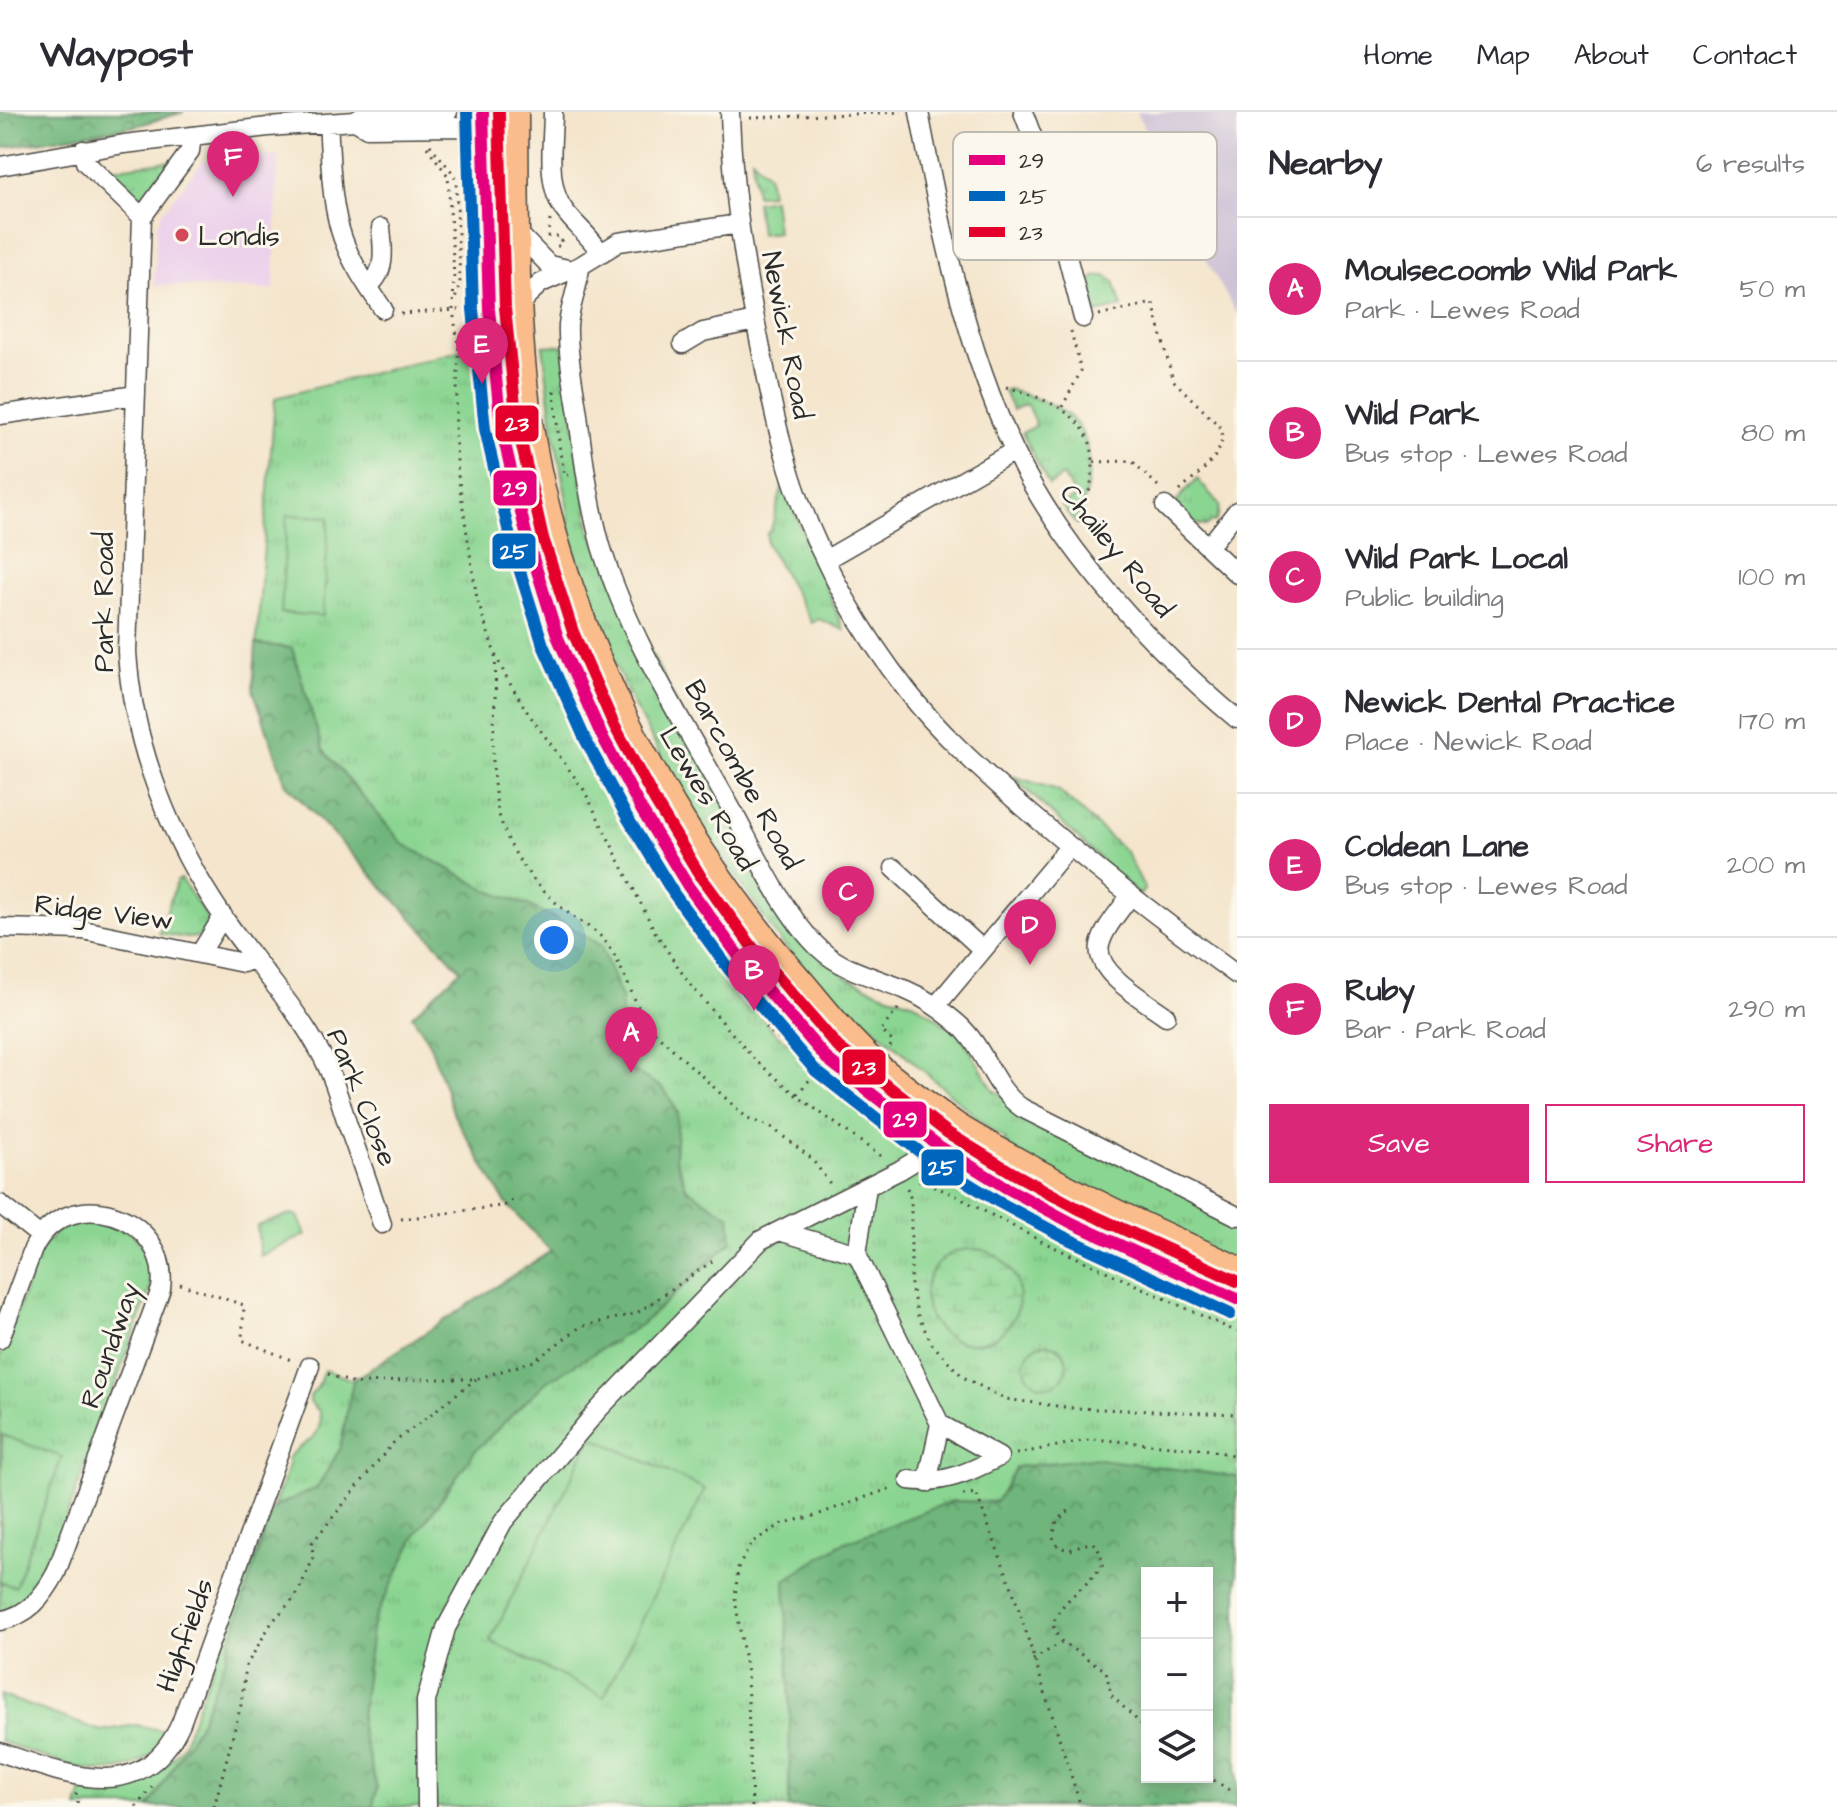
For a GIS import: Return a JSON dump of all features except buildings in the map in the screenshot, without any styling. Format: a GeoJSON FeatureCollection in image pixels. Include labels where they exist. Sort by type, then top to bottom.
{"type":"FeatureCollection","features":[{"type":"Feature","properties":{"kind":"main road"},"geometry":{"type":"LineString","coordinates":[[483,120],[489,309],[501,427],[528,542],[558,638],[600,732],[641,809],[688,886],[740,958],[827,1059],[939,1146],[1005,1187],[1072,1223],[1237,1299]]}},
{"type":"Feature","properties":{"kind":"main road","name":"Lewes Road"},"geometry":{"type":"LineString","coordinates":[[516,121],[520,314],[529,415],[555,534],[587,629],[628,719],[667,795],[713,869],[764,939],[876,1064],[956,1125],[1068,1189],[1237,1268]]}},
{"type":"Feature","properties":{"kind":"main road"},"geometry":{"type":"LineString","coordinates":[[501,427],[500,322],[520,314]]}},
{"type":"Feature","properties":{"kind":"street"},"geometry":{"type":"LineString","coordinates":[[0,166],[83,150],[192,136],[355,121],[368,113],[448,112]]}},
{"type":"Feature","properties":{"kind":"street"},"geometry":{"type":"LineString","coordinates":[[553,112],[555,195],[571,220],[600,252]]}},
{"type":"Feature","properties":{"kind":"street","name":"Chailey Road"},"geometry":{"type":"LineString","coordinates":[[917,112],[967,321],[990,394],[1014,451],[1065,537],[1110,592],[1153,639],[1237,719]]}},
{"type":"Feature","properties":{"kind":"street"},"geometry":{"type":"LineString","coordinates":[[1023,112],[1031,132]]}},
{"type":"Feature","properties":{"kind":"street","name":"Newick Road"},"geometry":{"type":"LineString","coordinates":[[730,115],[739,224],[755,321],[784,453],[798,498],[825,560],[866,636],[910,695],[976,765],[1069,847],[1237,975]]}},
{"type":"Feature","properties":{"kind":"street"},"geometry":{"type":"LineString","coordinates":[[355,121],[367,128],[483,120],[516,121]]}},
{"type":"Feature","properties":{"kind":"street"},"geometry":{"type":"LineString","coordinates":[[328,123],[338,218],[350,255],[368,286],[389,311]]}},
{"type":"Feature","properties":{"kind":"street"},"geometry":{"type":"LineString","coordinates":[[83,150],[85,162],[142,217],[190,151],[192,136]]}},
{"type":"Feature","properties":{"kind":"street","name":"Park Road"},"geometry":{"type":"LineString","coordinates":[[142,217],[127,652],[129,676],[158,789],[186,854],[223,916],[254,958]]}},
{"type":"Feature","properties":{"kind":"street"},"geometry":{"type":"LineString","coordinates":[[520,314],[535,287],[630,239],[739,224]]}},
{"type":"Feature","properties":{"kind":"street"},"geometry":{"type":"LineString","coordinates":[[368,286],[377,278],[382,261],[381,228]]}},
{"type":"Feature","properties":{"kind":"street"},"geometry":{"type":"LineString","coordinates":[[517,232],[549,265],[574,268]]}},
{"type":"Feature","properties":{"kind":"street"},"geometry":{"type":"LineString","coordinates":[[1068,260],[1083,318]]}},
{"type":"Feature","properties":{"kind":"street","name":"Barcombe Road"},"geometry":{"type":"LineString","coordinates":[[574,268],[569,340],[585,472],[601,546],[631,620],[685,727],[776,888],[803,929],[819,949],[836,962],[910,991],[936,1006],[976,1043],[1001,1089],[1013,1102],[1237,1216]]}},
{"type":"Feature","properties":{"kind":"street"},"geometry":{"type":"LineString","coordinates":[[683,344],[703,332],[755,321]]}},
{"type":"Feature","properties":{"kind":"street"},"geometry":{"type":"LineString","coordinates":[[0,415],[136,395]]}},
{"type":"Feature","properties":{"kind":"street"},"geometry":{"type":"LineString","coordinates":[[825,560],[1014,451]]}},
{"type":"Feature","properties":{"kind":"street"},"geometry":{"type":"LineString","coordinates":[[1165,506],[1210,545],[1237,574]]}},
{"type":"Feature","properties":{"kind":"street"},"geometry":{"type":"LineString","coordinates":[[1210,545],[1237,511]]}},
{"type":"Feature","properties":{"kind":"street"},"geometry":{"type":"LineString","coordinates":[[936,1006],[1069,847]]}},
{"type":"Feature","properties":{"kind":"street"},"geometry":{"type":"LineString","coordinates":[[894,868],[983,950]]}},
{"type":"Feature","properties":{"kind":"street"},"geometry":{"type":"LineString","coordinates":[[1130,896],[1104,934],[1100,960],[1111,975],[1166,1016]]}},
{"type":"Feature","properties":{"kind":"street","name":"Ridge View"},"geometry":{"type":"LineString","coordinates":[[201,952],[223,916]]}},
{"type":"Feature","properties":{"kind":"street","name":"Ridge View"},"geometry":{"type":"LineString","coordinates":[[0,928],[83,930],[243,963],[254,958]]}},
{"type":"Feature","properties":{"kind":"street","name":"Park Close"},"geometry":{"type":"LineString","coordinates":[[254,958],[321,1053],[382,1224]]}},
{"type":"Feature","properties":{"kind":"street"},"geometry":{"type":"LineString","coordinates":[[427,1807],[426,1701],[446,1628],[503,1522],[598,1410],[761,1240],[900,1170],[939,1146],[956,1125]]}},
{"type":"Feature","properties":{"kind":"street"},"geometry":{"type":"LineString","coordinates":[[867,1187],[857,1254],[940,1424],[999,1457]]}},
{"type":"Feature","properties":{"kind":"street"},"geometry":{"type":"LineString","coordinates":[[0,1204],[40,1236],[0,1339]]}},
{"type":"Feature","properties":{"kind":"street","name":"Roundway"},"geometry":{"type":"LineString","coordinates":[[0,1621],[19,1615],[35,1604],[56,1573],[162,1281],[160,1264],[149,1240],[139,1229],[115,1215],[103,1212],[74,1213],[56,1221],[40,1236]]}},
{"type":"Feature","properties":{"kind":"street"},"geometry":{"type":"LineString","coordinates":[[779,1231],[857,1254]]}},
{"type":"Feature","properties":{"kind":"street","name":"Highfields"},"geometry":{"type":"LineString","coordinates":[[0,1752],[70,1776],[97,1780],[134,1775],[169,1748],[181,1723],[310,1366]]}},
{"type":"Feature","properties":{"kind":"street"},"geometry":{"type":"LineString","coordinates":[[940,1424],[918,1482],[949,1479],[999,1457]]}},
{"type":"Feature","properties":{"kind":"path"},"geometry":{"type":"LineString","coordinates":[[730,115],[917,112]]}},
{"type":"Feature","properties":{"kind":"path"},"geometry":{"type":"LineString","coordinates":[[427,142],[456,181],[460,284],[453,310]]}},
{"type":"Feature","properties":{"kind":"path"},"geometry":{"type":"LineString","coordinates":[[548,222],[548,236],[561,237],[561,246],[548,244]]}},
{"type":"Feature","properties":{"kind":"path"},"geometry":{"type":"LineString","coordinates":[[1062,407],[1081,371],[1069,323],[1153,303],[1173,380],[1221,428],[1224,437],[1220,451],[1165,506]]}},
{"type":"Feature","properties":{"kind":"path"},"geometry":{"type":"LineString","coordinates":[[389,311],[489,309]]}},
{"type":"Feature","properties":{"kind":"path"},"geometry":{"type":"LineString","coordinates":[[1007,387],[1062,407],[1084,431],[1094,462],[1080,521],[1074,531],[1065,537]]}},
{"type":"Feature","properties":{"kind":"path"},"geometry":{"type":"LineString","coordinates":[[1094,462],[1132,461],[1160,487],[1165,506]]}},
{"type":"Feature","properties":{"kind":"path"},"geometry":{"type":"LineString","coordinates":[[495,654],[498,809],[507,835],[530,876],[607,943],[649,1027],[748,1119],[771,1127],[811,1158],[843,1200]]}},
{"type":"Feature","properties":{"kind":"path"},"geometry":{"type":"LineString","coordinates":[[876,1064],[893,1042],[881,1030],[910,991]]}},
{"type":"Feature","properties":{"kind":"path"},"geometry":{"type":"LineString","coordinates":[[796,1095],[827,1059]]}},
{"type":"Feature","properties":{"kind":"path"},"geometry":{"type":"LineString","coordinates":[[900,1170],[911,1199],[911,1287],[918,1316],[932,1344],[963,1377],[1005,1399],[1072,1408],[1237,1414]]}},
{"type":"Feature","properties":{"kind":"path"},"geometry":{"type":"LineString","coordinates":[[382,1224],[408,1217],[507,1205],[513,1199]]}},
{"type":"Feature","properties":{"kind":"path"},"geometry":{"type":"LineString","coordinates":[[162,1281],[244,1305],[242,1340],[354,1384],[476,1379],[534,1361],[580,1327],[637,1313],[724,1253]]}},
{"type":"Feature","properties":{"kind":"path"},"geometry":{"type":"LineString","coordinates":[[214,1807],[241,1705],[246,1666],[272,1622],[296,1596],[313,1559],[312,1543],[392,1444],[476,1379]]}},
{"type":"Feature","properties":{"kind":"path"},"geometry":{"type":"LineString","coordinates":[[999,1457],[1093,1439],[1205,1449],[1237,1456]]}},
{"type":"Feature","properties":{"kind":"path"},"geometry":{"type":"LineString","coordinates":[[949,1479],[963,1495],[976,1493],[1011,1585],[1081,1807]]}},
{"type":"Feature","properties":{"kind":"path"},"geometry":{"type":"LineString","coordinates":[[752,1807],[747,1674],[735,1599],[738,1568],[752,1542],[784,1523],[918,1482]]}},
{"type":"Feature","properties":{"kind":"path"},"geometry":{"type":"LineString","coordinates":[[1073,1507],[1057,1521],[1053,1537],[1058,1547],[1070,1550],[1083,1544],[1095,1544],[1102,1566],[1094,1578],[1062,1608],[1054,1620],[1054,1630],[1062,1642],[1106,1671],[1111,1695],[1141,1722]]}},
{"type":"Feature","properties":{"kind":"path"},"geometry":{"type":"LineString","coordinates":[[1033,1660],[1062,1642]]}},
{"type":"Feature","properties":{"kind":"path"},"geometry":{"type":"LineString","coordinates":[[1213,1780],[1231,1791]]}},
{"type":"Feature","properties":{"kind":"shaded area"},"geometry":{"type":"Polygon","coordinates":[[[1137,112],[1237,112],[1237,315],[1207,260],[1217,260],[1217,132],[1146,132],[1137,112]]]}},
{"type":"Feature","properties":{"kind":"shaded area"},"geometry":{"type":"Polygon","coordinates":[[[278,155],[274,290],[154,285],[157,222],[202,162],[278,155]]]}},
{"type":"Feature","properties":{"kind":"green space"},"geometry":{"type":"Polygon","coordinates":[[[0,112],[184,112],[136,126],[0,148],[0,112]]]}},
{"type":"Feature","properties":{"kind":"green space"},"geometry":{"type":"Polygon","coordinates":[[[752,158],[768,175],[771,194],[756,195],[752,158]]]}},
{"type":"Feature","properties":{"kind":"green space"},"geometry":{"type":"Polygon","coordinates":[[[176,160],[146,197],[128,193],[104,170],[176,160]]]}},
{"type":"Feature","properties":{"kind":"green space"},"geometry":{"type":"Polygon","coordinates":[[[773,199],[777,232],[760,234],[756,202],[773,199]]]}},
{"type":"Feature","properties":{"kind":"green space"},"geometry":{"type":"Polygon","coordinates":[[[1097,276],[1114,281],[1122,307],[1091,314],[1087,288],[1097,276]]]}},
{"type":"Feature","properties":{"kind":"green space"},"geometry":{"type":"Polygon","coordinates":[[[563,345],[590,530],[773,897],[845,976],[877,991],[915,1003],[961,1035],[994,1091],[1237,1222],[1237,1807],[77,1807],[84,1784],[128,1785],[150,1778],[182,1747],[289,1465],[287,1459],[311,1440],[318,1429],[319,1411],[310,1402],[310,1396],[324,1370],[353,1380],[551,1251],[505,1202],[455,1117],[428,1039],[412,1016],[461,970],[286,784],[253,689],[275,398],[471,348],[485,442],[499,476],[550,651],[591,742],[626,808],[678,894],[732,967],[752,1006],[774,1032],[817,1065],[845,1098],[948,1191],[989,1150],[994,1152],[1006,1140],[874,1027],[829,997],[778,938],[691,810],[634,706],[606,644],[571,537],[543,346],[563,345]]]}},
{"type":"Feature","properties":{"kind":"green space"},"geometry":{"type":"Polygon","coordinates":[[[1008,389],[1061,410],[1082,433],[1089,462],[1088,478],[1075,523],[1062,506],[1076,496],[1063,476],[1049,485],[1022,433],[1036,426],[1027,404],[1012,410],[1004,391],[1008,389]]]}},
{"type":"Feature","properties":{"kind":"green space"},"geometry":{"type":"Polygon","coordinates":[[[1197,479],[1220,505],[1217,520],[1205,526],[1194,523],[1174,504],[1197,479]]]}},
{"type":"Feature","properties":{"kind":"green space"},"geometry":{"type":"Polygon","coordinates":[[[783,484],[844,630],[819,619],[812,623],[767,544],[767,533],[771,530],[783,484]]]}},
{"type":"Feature","properties":{"kind":"green space"},"geometry":{"type":"Polygon","coordinates":[[[287,515],[329,517],[323,616],[281,613],[287,515]]]}},
{"type":"Feature","properties":{"kind":"green space"},"geometry":{"type":"Polygon","coordinates":[[[256,644],[292,648],[323,750],[403,844],[489,891],[528,905],[564,923],[601,946],[622,1001],[619,1062],[664,1089],[678,1112],[675,1157],[687,1189],[730,1216],[732,1241],[641,1325],[546,1382],[475,1451],[416,1535],[373,1622],[360,1726],[377,1787],[373,1807],[149,1807],[200,1722],[223,1666],[272,1508],[317,1488],[340,1449],[353,1380],[551,1251],[505,1202],[455,1117],[428,1039],[412,1016],[461,970],[286,784],[253,689],[256,644]]]}},
{"type":"Feature","properties":{"kind":"green space"},"geometry":{"type":"Polygon","coordinates":[[[1012,776],[1058,790],[1126,852],[1145,889],[1139,896],[1012,776]]]}},
{"type":"Feature","properties":{"kind":"green space"},"geometry":{"type":"Polygon","coordinates":[[[181,879],[209,921],[202,934],[196,937],[159,933],[177,881],[181,879]]]}},
{"type":"Feature","properties":{"kind":"green space"},"geometry":{"type":"Polygon","coordinates":[[[291,1214],[298,1216],[306,1235],[260,1256],[257,1226],[291,1214]]]}},
{"type":"Feature","properties":{"kind":"green space"},"geometry":{"type":"Polygon","coordinates":[[[90,1218],[119,1225],[136,1238],[148,1259],[152,1284],[47,1570],[28,1596],[0,1612],[0,1359],[39,1251],[62,1226],[90,1218]]]}},
{"type":"Feature","properties":{"kind":"green space"},"geometry":{"type":"Polygon","coordinates":[[[972,1249],[990,1253],[1005,1263],[1015,1278],[1019,1296],[1015,1314],[1005,1329],[990,1339],[972,1343],[954,1339],[939,1329],[929,1314],[925,1296],[929,1278],[939,1263],[954,1253],[972,1249]]]}},
{"type":"Feature","properties":{"kind":"green space"},"geometry":{"type":"Polygon","coordinates":[[[1046,1344],[1061,1350],[1067,1365],[1061,1380],[1046,1386],[1031,1380],[1025,1365],[1031,1350],[1046,1344]]]}},
{"type":"Feature","properties":{"kind":"green space"},"geometry":{"type":"Polygon","coordinates":[[[2,1435],[62,1457],[15,1587],[0,1582],[2,1435]]]}},
{"type":"Feature","properties":{"kind":"green space"},"geometry":{"type":"Polygon","coordinates":[[[592,1437],[705,1489],[604,1697],[490,1641],[592,1437]]]}},
{"type":"Feature","properties":{"kind":"green space"},"geometry":{"type":"Polygon","coordinates":[[[1091,1458],[1237,1477],[1237,1807],[789,1807],[790,1707],[785,1580],[841,1544],[952,1501],[996,1502],[1016,1467],[1091,1458]]]}},
{"type":"Feature","properties":{"kind":"green space"},"geometry":{"type":"Polygon","coordinates":[[[0,1695],[101,1731],[137,1725],[165,1731],[168,1738],[150,1756],[130,1767],[109,1771],[66,1765],[0,1741],[0,1695]]]}},
{"type":"Feature","properties":{"kind":"transit line","name":"25"},"geometry":{"type":"LineString","coordinates":[[467,112],[473,309],[485,429],[512,546],[543,645],[585,739],[627,817],[674,894],[728,968],[816,1071],[929,1159],[1064,1237],[1230,1314]]}},
{"type":"Feature","properties":{"kind":"transit line","name":"29"},"geometry":{"type":"LineString","coordinates":[[483,112],[489,309],[501,427],[528,542],[558,638],[600,732],[641,809],[688,886],[740,958],[827,1059],[939,1146],[1005,1187],[1072,1223],[1237,1299]]}},
{"type":"Feature","properties":{"kind":"transit line","name":"23"},"geometry":{"type":"LineString","coordinates":[[499,112],[505,308],[517,424],[543,538],[573,632],[614,725],[701,877],[753,948],[838,1047],[948,1133],[1079,1209],[1237,1281]]}},
{"type":"Feature","properties":{"kind":"place","name":"Ruby"},"geometry":{"type":"Point","coordinates":[233,197]}},
{"type":"Feature","properties":{"kind":"place","name":"Londis"},"geometry":{"type":"Point","coordinates":[182,235]}},
{"type":"Feature","properties":{"kind":"place","name":"Coldean Lane"},"geometry":{"type":"Point","coordinates":[482,384]}},
{"type":"Feature","properties":{"kind":"place","name":"Wild Park Local"},"geometry":{"type":"Point","coordinates":[848,932]}},
{"type":"Feature","properties":{"kind":"place","name":"Newick Dental Practice"},"geometry":{"type":"Point","coordinates":[1030,965]}},
{"type":"Feature","properties":{"kind":"place","name":"Wild Park"},"geometry":{"type":"Point","coordinates":[754,1011]}},
{"type":"Feature","properties":{"kind":"place","name":"Moulsecoomb Wild Park"},"geometry":{"type":"Point","coordinates":[631,1073]}}]}
